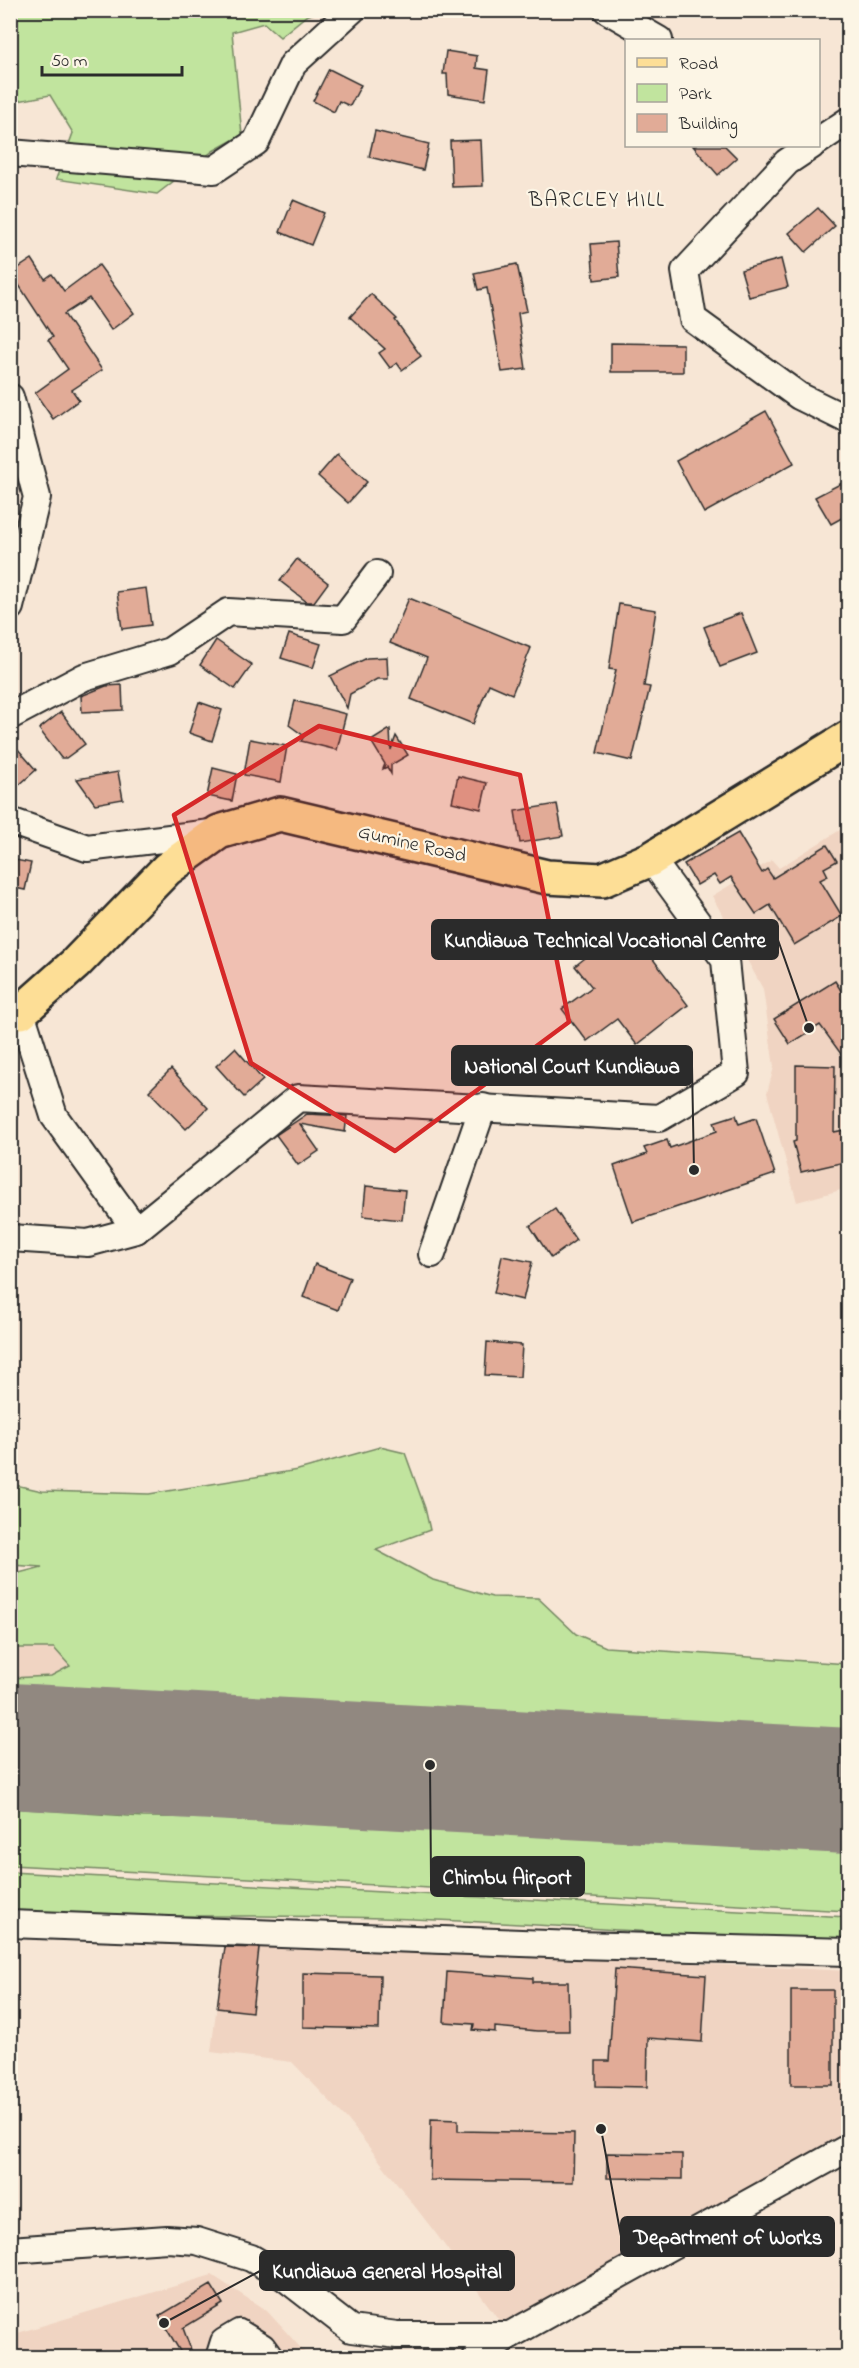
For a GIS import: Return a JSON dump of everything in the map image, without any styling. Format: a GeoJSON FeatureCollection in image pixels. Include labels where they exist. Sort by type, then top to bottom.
{"type":"FeatureCollection","features":[{"type":"Feature","properties":{"kind":"main road","name":"Gumine Road"},"geometry":{"type":"LineString","coordinates":[[16,1011],[75,964],[167,869],[219,832],[280,814],[547,877],[602,880],[651,859],[849,738]]}},
{"type":"Feature","properties":{"kind":"street"},"geometry":{"type":"LineString","coordinates":[[10,153],[214,170],[256,142],[293,64],[352,10]]}},
{"type":"Feature","properties":{"kind":"street"},"geometry":{"type":"LineString","coordinates":[[607,10],[657,39]]}},
{"type":"Feature","properties":{"kind":"street"},"geometry":{"type":"LineString","coordinates":[[820,140],[849,121]]}},
{"type":"Feature","properties":{"kind":"street"},"geometry":{"type":"LineString","coordinates":[[808,147],[780,154],[686,271],[693,319],[799,396],[849,420]]}},
{"type":"Feature","properties":{"kind":"street"},"geometry":{"type":"LineString","coordinates":[[10,398],[37,497],[10,607]]}},
{"type":"Feature","properties":{"kind":"street"},"geometry":{"type":"LineString","coordinates":[[10,716],[84,677],[170,651],[228,612],[343,619],[377,574]]}},
{"type":"Feature","properties":{"kind":"street"},"geometry":{"type":"LineString","coordinates":[[10,821],[87,848],[219,832]]}},
{"type":"Feature","properties":{"kind":"street"},"geometry":{"type":"LineString","coordinates":[[10,1238],[88,1243],[136,1230],[298,1098],[659,1118],[736,1073],[725,960],[651,859]]}},
{"type":"Feature","properties":{"kind":"street"},"geometry":{"type":"LineString","coordinates":[[16,1011],[54,1116],[136,1230]]}},
{"type":"Feature","properties":{"kind":"street"},"geometry":{"type":"LineString","coordinates":[[432,1254],[483,1107]]}},
{"type":"Feature","properties":{"kind":"street"},"geometry":{"type":"LineString","coordinates":[[10,1924],[576,1945],[849,1952]]}},
{"type":"Feature","properties":{"kind":"street"},"geometry":{"type":"LineString","coordinates":[[475,2358],[510,2335],[849,2148]]}},
{"type":"Feature","properties":{"kind":"street"},"geometry":{"type":"LineString","coordinates":[[10,2250],[167,2239],[197,2241],[251,2258],[276,2272],[351,2329],[397,2335],[510,2335]]}},
{"type":"Feature","properties":{"kind":"street"},"geometry":{"type":"LineString","coordinates":[[219,2358],[225,2342],[239,2333],[262,2347],[270,2358]]}},
{"type":"Feature","properties":{"kind":"highlighted area"},"geometry":{"type":"Polygon","coordinates":[[[319,726],[520,775],[569,1022],[395,1151],[251,1063],[174,815],[319,726]]]}},
{"type":"Feature","properties":{"kind":"shaded area"},"geometry":{"type":"Polygon","coordinates":[[[848,825],[848,1188],[797,1202],[767,1093],[774,1067],[763,989],[712,896],[772,860],[779,868],[848,825]]]}},
{"type":"Feature","properties":{"kind":"shaded area"},"geometry":{"type":"Polygon","coordinates":[[[10,1621],[848,1665],[848,1911],[11,1865],[10,1621]]]}},
{"type":"Feature","properties":{"kind":"shaded area"},"geometry":{"type":"Polygon","coordinates":[[[225,1940],[848,1971],[848,2138],[510,2335],[437,2235],[348,2120],[292,2062],[211,2052],[225,1940]]]}},
{"type":"Feature","properties":{"kind":"shaded area"},"geometry":{"type":"Polygon","coordinates":[[[212,2275],[267,2311],[309,2357],[11,2358],[11,2335],[212,2275]]]}},
{"type":"Feature","properties":{"kind":"green space"},"geometry":{"type":"Polygon","coordinates":[[[12,11],[321,11],[306,16],[280,37],[264,23],[232,32],[242,135],[213,151],[157,194],[56,179],[73,133],[50,95],[18,101],[11,106],[12,11]]]}},
{"type":"Feature","properties":{"kind":"green space"},"geometry":{"type":"Polygon","coordinates":[[[380,1447],[405,1453],[425,1508],[430,1530],[376,1550],[433,1580],[492,1597],[538,1598],[576,1634],[606,1647],[848,1664],[848,1748],[11,1703],[11,1678],[51,1676],[70,1666],[54,1648],[11,1648],[11,1575],[42,1567],[11,1565],[11,1484],[42,1491],[149,1494],[298,1470],[380,1447]]]}},
{"type":"Feature","properties":{"kind":"green space"},"geometry":{"type":"Polygon","coordinates":[[[10,1808],[143,1817],[271,1818],[480,1830],[718,1839],[848,1849],[848,1911],[11,1865],[10,1808]]]}},
{"type":"Feature","properties":{"kind":"green space"},"geometry":{"type":"Polygon","coordinates":[[[10,1872],[848,1917],[848,1942],[508,1923],[347,1917],[11,1917],[10,1872]]]}},
{"type":"Feature","properties":{"kind":"building"},"geometry":{"type":"Polygon","coordinates":[[[446,51],[477,56],[476,68],[489,70],[485,100],[448,94],[447,74],[443,74],[446,51]]]}},
{"type":"Feature","properties":{"kind":"building"},"geometry":{"type":"Polygon","coordinates":[[[329,69],[361,85],[350,106],[339,101],[334,112],[313,101],[329,69]]]}},
{"type":"Feature","properties":{"kind":"building"},"geometry":{"type":"Polygon","coordinates":[[[375,131],[429,144],[423,170],[369,157],[375,131]]]}},
{"type":"Feature","properties":{"kind":"building"},"geometry":{"type":"Polygon","coordinates":[[[481,140],[483,186],[452,187],[450,141],[481,140]]]}},
{"type":"Feature","properties":{"kind":"building"},"geometry":{"type":"Polygon","coordinates":[[[694,147],[726,147],[737,158],[718,175],[694,147]]]}},
{"type":"Feature","properties":{"kind":"building"},"geometry":{"type":"Polygon","coordinates":[[[293,200],[324,213],[311,245],[280,232],[293,200]]]}},
{"type":"Feature","properties":{"kind":"building"},"geometry":{"type":"Polygon","coordinates":[[[818,208],[835,226],[806,252],[789,233],[818,208]]]}},
{"type":"Feature","properties":{"kind":"building"},"geometry":{"type":"Polygon","coordinates":[[[616,242],[619,277],[594,280],[591,244],[616,242]]]}},
{"type":"Feature","properties":{"kind":"building"},"geometry":{"type":"Polygon","coordinates":[[[32,259],[45,279],[52,274],[64,291],[99,265],[134,313],[111,330],[89,298],[64,314],[102,370],[72,390],[79,400],[53,419],[35,393],[68,369],[48,340],[53,337],[11,273],[32,259]]]}},
{"type":"Feature","properties":{"kind":"building"},"geometry":{"type":"Polygon","coordinates":[[[781,259],[788,287],[749,297],[741,270],[781,259]]]}},
{"type":"Feature","properties":{"kind":"building"},"geometry":{"type":"Polygon","coordinates":[[[517,264],[527,311],[518,313],[526,369],[502,372],[487,288],[478,290],[474,273],[517,264]]]}},
{"type":"Feature","properties":{"kind":"building"},"geometry":{"type":"Polygon","coordinates":[[[371,294],[397,319],[395,320],[421,356],[402,370],[397,363],[390,368],[379,353],[385,349],[350,317],[371,294]]]}},
{"type":"Feature","properties":{"kind":"building"},"geometry":{"type":"Polygon","coordinates":[[[611,343],[683,344],[683,372],[611,372],[611,343]]]}},
{"type":"Feature","properties":{"kind":"building"},"geometry":{"type":"Polygon","coordinates":[[[766,411],[794,463],[704,513],[676,461],[766,411]]]}},
{"type":"Feature","properties":{"kind":"building"},"geometry":{"type":"Polygon","coordinates":[[[337,454],[367,482],[348,503],[318,476],[337,454]]]}},
{"type":"Feature","properties":{"kind":"building"},"geometry":{"type":"Polygon","coordinates":[[[842,483],[849,495],[849,514],[831,524],[815,497],[842,483]]]}},
{"type":"Feature","properties":{"kind":"building"},"geometry":{"type":"Polygon","coordinates":[[[297,559],[328,583],[314,602],[307,602],[280,581],[297,559]]]}},
{"type":"Feature","properties":{"kind":"building"},"geometry":{"type":"Polygon","coordinates":[[[146,588],[151,625],[122,629],[117,592],[146,588]]]}},
{"type":"Feature","properties":{"kind":"building"},"geometry":{"type":"Polygon","coordinates":[[[409,598],[531,648],[512,694],[489,684],[473,724],[411,699],[427,658],[390,643],[409,598]]]}},
{"type":"Feature","properties":{"kind":"building"},"geometry":{"type":"Polygon","coordinates":[[[619,604],[656,610],[644,686],[650,687],[632,761],[597,753],[616,670],[609,669],[619,604]]]}},
{"type":"Feature","properties":{"kind":"building"},"geometry":{"type":"Polygon","coordinates":[[[741,613],[757,653],[720,667],[704,627],[741,613]]]}},
{"type":"Feature","properties":{"kind":"building"},"geometry":{"type":"Polygon","coordinates":[[[289,634],[321,644],[313,668],[281,658],[289,634]]]}},
{"type":"Feature","properties":{"kind":"building"},"geometry":{"type":"Polygon","coordinates":[[[216,640],[252,665],[235,689],[200,665],[216,640]]]}},
{"type":"Feature","properties":{"kind":"building"},"geometry":{"type":"Polygon","coordinates":[[[387,657],[388,679],[377,679],[350,694],[347,708],[330,676],[367,658],[387,657]]]}},
{"type":"Feature","properties":{"kind":"building"},"geometry":{"type":"Polygon","coordinates":[[[122,685],[123,710],[82,712],[81,696],[106,686],[122,685]]]}},
{"type":"Feature","properties":{"kind":"building"},"geometry":{"type":"Polygon","coordinates":[[[295,701],[346,714],[337,750],[301,741],[304,736],[289,725],[295,701]]]}},
{"type":"Feature","properties":{"kind":"building"},"geometry":{"type":"Polygon","coordinates":[[[199,702],[222,710],[212,741],[189,733],[199,702]]]}},
{"type":"Feature","properties":{"kind":"building"},"geometry":{"type":"Polygon","coordinates":[[[61,712],[85,744],[66,758],[61,758],[39,729],[61,712]]]}},
{"type":"Feature","properties":{"kind":"building"},"geometry":{"type":"Polygon","coordinates":[[[390,729],[391,750],[396,736],[408,755],[391,765],[391,774],[387,767],[383,769],[385,764],[371,741],[390,729]]]}},
{"type":"Feature","properties":{"kind":"building"},"geometry":{"type":"Polygon","coordinates":[[[250,739],[287,746],[281,782],[244,775],[250,739]]]}},
{"type":"Feature","properties":{"kind":"building"},"geometry":{"type":"Polygon","coordinates":[[[10,740],[36,770],[10,793],[10,740]]]}},
{"type":"Feature","properties":{"kind":"building"},"geometry":{"type":"Polygon","coordinates":[[[213,768],[237,774],[232,801],[207,796],[213,768]]]}},
{"type":"Feature","properties":{"kind":"building"},"geometry":{"type":"Polygon","coordinates":[[[118,772],[123,799],[95,804],[77,779],[118,772]]]}},
{"type":"Feature","properties":{"kind":"building"},"geometry":{"type":"Polygon","coordinates":[[[458,776],[487,783],[481,809],[452,802],[458,776]]]}},
{"type":"Feature","properties":{"kind":"building"},"geometry":{"type":"Polygon","coordinates":[[[557,804],[563,836],[520,843],[515,811],[557,804]]]}},
{"type":"Feature","properties":{"kind":"building"},"geometry":{"type":"Polygon","coordinates":[[[738,833],[762,873],[767,869],[773,878],[827,845],[837,861],[824,868],[828,876],[820,880],[842,916],[794,945],[770,905],[756,914],[731,877],[720,884],[714,875],[697,885],[684,864],[738,833]]]}},
{"type":"Feature","properties":{"kind":"building"},"geometry":{"type":"Polygon","coordinates":[[[10,859],[31,863],[25,890],[10,887],[10,859]]]}},
{"type":"Feature","properties":{"kind":"building"},"geometry":{"type":"Polygon","coordinates":[[[627,925],[688,1005],[637,1045],[617,1019],[587,1041],[562,1009],[592,987],[575,966],[627,925]]]}},
{"type":"Feature","properties":{"kind":"building"},"geometry":{"type":"Polygon","coordinates":[[[835,981],[849,1003],[849,1065],[820,1025],[790,1044],[774,1019],[835,981]]]}},
{"type":"Feature","properties":{"kind":"building"},"geometry":{"type":"Polygon","coordinates":[[[235,1048],[263,1080],[244,1097],[216,1066],[235,1048]]]}},
{"type":"Feature","properties":{"kind":"building"},"geometry":{"type":"Polygon","coordinates":[[[796,1065],[835,1066],[834,1132],[849,1129],[849,1161],[801,1172],[793,1142],[796,1141],[796,1065]]]}},
{"type":"Feature","properties":{"kind":"building"},"geometry":{"type":"Polygon","coordinates":[[[171,1069],[208,1108],[186,1129],[149,1091],[171,1069]]]}},
{"type":"Feature","properties":{"kind":"building"},"geometry":{"type":"Polygon","coordinates":[[[307,1114],[347,1116],[345,1132],[300,1124],[319,1151],[298,1165],[276,1135],[307,1114]]]}},
{"type":"Feature","properties":{"kind":"building"},"geometry":{"type":"Polygon","coordinates":[[[736,1115],[739,1124],[756,1118],[775,1174],[633,1222],[614,1166],[647,1154],[644,1148],[667,1140],[670,1148],[717,1131],[714,1122],[736,1115]]]}},
{"type":"Feature","properties":{"kind":"building"},"geometry":{"type":"Polygon","coordinates":[[[366,1186],[405,1190],[402,1220],[363,1216],[366,1186]]]}},
{"type":"Feature","properties":{"kind":"building"},"geometry":{"type":"Polygon","coordinates":[[[555,1209],[576,1240],[551,1258],[530,1226],[555,1209]]]}},
{"type":"Feature","properties":{"kind":"building"},"geometry":{"type":"Polygon","coordinates":[[[502,1256],[532,1262],[523,1300],[494,1293],[502,1256]]]}},
{"type":"Feature","properties":{"kind":"building"},"geometry":{"type":"Polygon","coordinates":[[[315,1264],[350,1278],[338,1310],[303,1297],[315,1264]]]}},
{"type":"Feature","properties":{"kind":"building"},"geometry":{"type":"Polygon","coordinates":[[[487,1342],[522,1345],[520,1377],[485,1375],[487,1342]]]}},
{"type":"Feature","properties":{"kind":"building"},"geometry":{"type":"Polygon","coordinates":[[[225,1947],[259,1948],[252,2012],[217,2008],[225,1947]]]}},
{"type":"Feature","properties":{"kind":"building"},"geometry":{"type":"Polygon","coordinates":[[[615,1969],[706,1975],[702,2042],[648,2038],[647,2087],[596,2086],[596,2061],[609,2061],[615,1969]]]}},
{"type":"Feature","properties":{"kind":"building"},"geometry":{"type":"Polygon","coordinates":[[[447,1972],[533,1978],[533,1982],[568,1982],[569,2031],[495,2027],[495,2032],[473,2030],[474,2024],[444,2022],[447,1972]]]}},
{"type":"Feature","properties":{"kind":"building"},"geometry":{"type":"Polygon","coordinates":[[[303,1973],[380,1975],[379,2029],[303,2027],[303,1973]]]}},
{"type":"Feature","properties":{"kind":"building"},"geometry":{"type":"Polygon","coordinates":[[[791,1990],[833,1990],[833,2085],[791,2085],[791,1990]]]}},
{"type":"Feature","properties":{"kind":"building"},"geometry":{"type":"Polygon","coordinates":[[[431,2119],[458,2120],[458,2131],[574,2133],[573,2182],[430,2180],[431,2119]]]}},
{"type":"Feature","properties":{"kind":"building"},"geometry":{"type":"Polygon","coordinates":[[[607,2153],[682,2154],[682,2179],[607,2178],[607,2153]]]}},
{"type":"Feature","properties":{"kind":"building"},"geometry":{"type":"Polygon","coordinates":[[[211,2285],[223,2304],[183,2328],[194,2358],[184,2358],[159,2316],[211,2285]]]}},
{"type":"Feature","properties":{"kind":"runway"},"geometry":{"type":"LineString","coordinates":[[10,1746],[848,1791]]}},
{"type":"Feature","properties":{"kind":"place","name":"Kundiawa Technical Vocational Centre"},"geometry":{"type":"Point","coordinates":[809,1028]}},
{"type":"Feature","properties":{"kind":"place","name":"National Court Kundiawa"},"geometry":{"type":"Point","coordinates":[694,1170]}},
{"type":"Feature","properties":{"kind":"place","name":"Chimbu Airport"},"geometry":{"type":"Point","coordinates":[430,1765]}},
{"type":"Feature","properties":{"kind":"place","name":"Department of Works"},"geometry":{"type":"Point","coordinates":[601,2129]}},
{"type":"Feature","properties":{"kind":"place","name":"Kundiawa General Hospital"},"geometry":{"type":"Point","coordinates":[164,2323]}},
{"type":"Feature","properties":{"kind":"district","name":"BARCLEY HILL"},"geometry":{"type":"Point","coordinates":[597,201]}}]}
